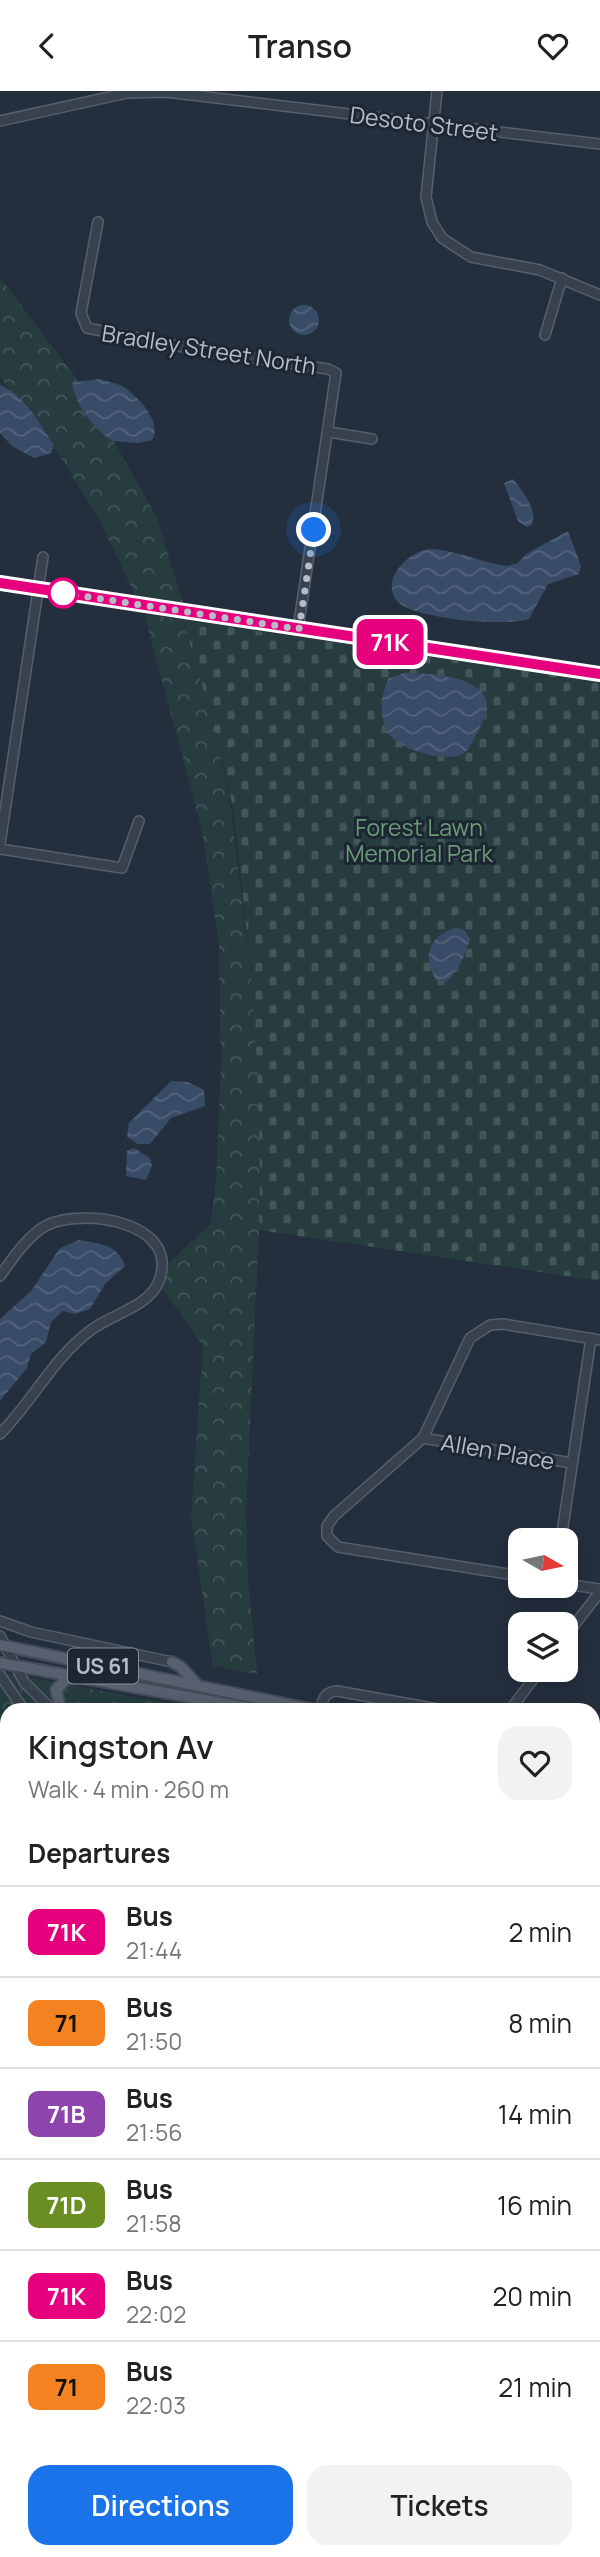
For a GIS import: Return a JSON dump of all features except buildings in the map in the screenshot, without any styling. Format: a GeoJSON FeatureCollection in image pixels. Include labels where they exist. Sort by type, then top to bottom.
{"type":"FeatureCollection","features":[{"type":"Feature","properties":{"kind":"main road","name":"US 61"},"geometry":{"type":"LineString","coordinates":[[1,1643],[280,1703]]}},
{"type":"Feature","properties":{"kind":"main road"},"geometry":{"type":"LineString","coordinates":[[172,1662],[202,1686]]}},
{"type":"Feature","properties":{"kind":"main road","name":"US 61"},"geometry":{"type":"LineString","coordinates":[[0,1663],[223,1703]]}},
{"type":"Feature","properties":{"kind":"main road"},"geometry":{"type":"LineString","coordinates":[[59,1703],[56,1690],[65,1680],[78,1677]]}},
{"type":"Feature","properties":{"kind":"street"},"geometry":{"type":"LineString","coordinates":[[437,91],[436,124],[426,197],[432,222],[452,247],[483,260],[540,270],[600,295]]}},
{"type":"Feature","properties":{"kind":"street","name":"Desoto Street"},"geometry":{"type":"LineString","coordinates":[[0,121],[108,97],[146,92],[600,144]]}},
{"type":"Feature","properties":{"kind":"street","name":"Bradley Street North"},"geometry":{"type":"LineString","coordinates":[[98,222],[81,313],[83,324],[91,330],[204,351],[328,369],[336,373],[329,432]]}},
{"type":"Feature","properties":{"kind":"street"},"geometry":{"type":"LineString","coordinates":[[545,335],[562,278]]}},
{"type":"Feature","properties":{"kind":"street"},"geometry":{"type":"LineString","coordinates":[[299,629],[329,432],[372,439]]}},
{"type":"Feature","properties":{"kind":"street"},"geometry":{"type":"LineString","coordinates":[[0,844],[43,557]]}},
{"type":"Feature","properties":{"kind":"street"},"geometry":{"type":"LineString","coordinates":[[0,583],[600,674]]}},
{"type":"Feature","properties":{"kind":"street"},"geometry":{"type":"LineString","coordinates":[[0,849],[122,868],[139,821]]}},
{"type":"Feature","properties":{"kind":"street"},"geometry":{"type":"LineString","coordinates":[[0,1276],[37,1231],[49,1224],[75,1219],[137,1227],[155,1243],[162,1266],[153,1291],[143,1301],[93,1328],[72,1346],[50,1369],[0,1434]]}},
{"type":"Feature","properties":{"kind":"street"},"geometry":{"type":"LineString","coordinates":[[508,1574],[342,1548],[330,1541],[327,1533],[329,1521],[423,1438],[470,1338],[478,1331],[503,1324],[595,1339],[563,1528]]}},
{"type":"Feature","properties":{"kind":"street","name":"Allen Place"},"geometry":{"type":"LineString","coordinates":[[423,1438],[572,1463]]}},
{"type":"Feature","properties":{"kind":"street"},"geometry":{"type":"LineString","coordinates":[[578,1586],[600,1590],[578,1620]]}},
{"type":"Feature","properties":{"kind":"street"},"geometry":{"type":"LineString","coordinates":[[0,1621],[31,1632],[172,1662]]}},
{"type":"Feature","properties":{"kind":"street"},"geometry":{"type":"LineString","coordinates":[[1,1643],[12,1665],[43,1703]]}},
{"type":"Feature","properties":{"kind":"street"},"geometry":{"type":"LineString","coordinates":[[0,1675],[19,1703]]}},
{"type":"Feature","properties":{"kind":"street"},"geometry":{"type":"LineString","coordinates":[[515,1703],[531,1682]]}},
{"type":"Feature","properties":{"kind":"street"},"geometry":{"type":"LineString","coordinates":[[321,1703],[329,1692],[337,1691],[405,1703]]}},
{"type":"Feature","properties":{"kind":"green space"},"geometry":{"type":"Polygon","coordinates":[[[0,277],[85,390],[156,516],[183,602],[135,595],[101,523],[60,456],[0,377],[0,277]]]}},
{"type":"Feature","properties":{"kind":"green space"},"geometry":{"type":"Polygon","coordinates":[[[144,614],[183,620],[210,709],[229,793],[251,973],[261,1145],[246,1512],[248,1580],[257,1674],[213,1666],[191,1517],[203,1346],[162,1288],[167,1265],[211,1223],[216,1179],[221,1069],[219,944],[202,830],[144,614]]]}},
{"type":"Feature","properties":{"kind":"green space","name":"Forest Lawn Memorial Park"},"geometry":{"type":"Polygon","coordinates":[[[183,620],[600,682],[600,1281],[259,1230],[260,1149],[255,1027],[236,832],[219,746],[183,620]]]}},
{"type":"Feature","properties":{"kind":"green space"},"geometry":{"type":"Polygon","coordinates":[[[0,1672],[167,1703],[0,1703],[0,1672]]]}},
{"type":"Feature","properties":{"kind":"water"},"geometry":{"type":"Polygon","coordinates":[[[304,305],[315,309],[319,320],[315,331],[304,335],[293,331],[289,320],[293,309],[304,305]]]}},
{"type":"Feature","properties":{"kind":"water"},"geometry":{"type":"Polygon","coordinates":[[[98,379],[122,386],[143,404],[154,426],[152,440],[138,443],[113,441],[93,424],[77,400],[72,383],[98,379]]]}},
{"type":"Feature","properties":{"kind":"water"},"geometry":{"type":"Polygon","coordinates":[[[0,385],[17,395],[31,411],[54,445],[51,453],[34,458],[12,446],[0,433],[0,385]]]}},
{"type":"Feature","properties":{"kind":"water"},"geometry":{"type":"Polygon","coordinates":[[[513,479],[533,513],[532,525],[527,527],[518,521],[504,483],[513,479]]]}},
{"type":"Feature","properties":{"kind":"water"},"geometry":{"type":"Polygon","coordinates":[[[568,531],[581,566],[579,574],[548,584],[529,619],[482,622],[440,617],[406,607],[397,601],[392,592],[392,583],[400,566],[424,550],[441,550],[507,566],[518,563],[526,554],[568,531]]]}},
{"type":"Feature","properties":{"kind":"water"},"geometry":{"type":"Polygon","coordinates":[[[404,673],[433,674],[464,681],[477,687],[485,697],[487,709],[481,725],[464,753],[447,757],[422,753],[400,743],[387,731],[382,699],[388,679],[404,673]]]}},
{"type":"Feature","properties":{"kind":"water"},"geometry":{"type":"Polygon","coordinates":[[[456,927],[464,930],[470,939],[466,951],[451,978],[446,982],[436,980],[429,962],[430,948],[439,936],[456,927]]]}},
{"type":"Feature","properties":{"kind":"water"},"geometry":{"type":"Polygon","coordinates":[[[171,1081],[188,1082],[204,1090],[205,1106],[171,1118],[150,1144],[138,1144],[127,1137],[129,1123],[171,1081]]]}},
{"type":"Feature","properties":{"kind":"water"},"geometry":{"type":"Polygon","coordinates":[[[134,1148],[150,1158],[152,1166],[146,1180],[126,1176],[127,1151],[134,1148]]]}},
{"type":"Feature","properties":{"kind":"water"},"geometry":{"type":"Polygon","coordinates":[[[79,1240],[113,1249],[125,1266],[105,1284],[90,1309],[75,1314],[63,1311],[51,1322],[46,1342],[31,1354],[27,1368],[0,1401],[0,1319],[31,1291],[60,1248],[79,1240]]]}},
{"type":"Feature","properties":{"kind":"bus line","name":"71K"},"geometry":{"type":"LineString","coordinates":[[0,583],[600,674]]}},
{"type":"Feature","properties":{"kind":"route"},"geometry":{"type":"LineString","coordinates":[[63,593],[299,629],[314,530]]}}]}
